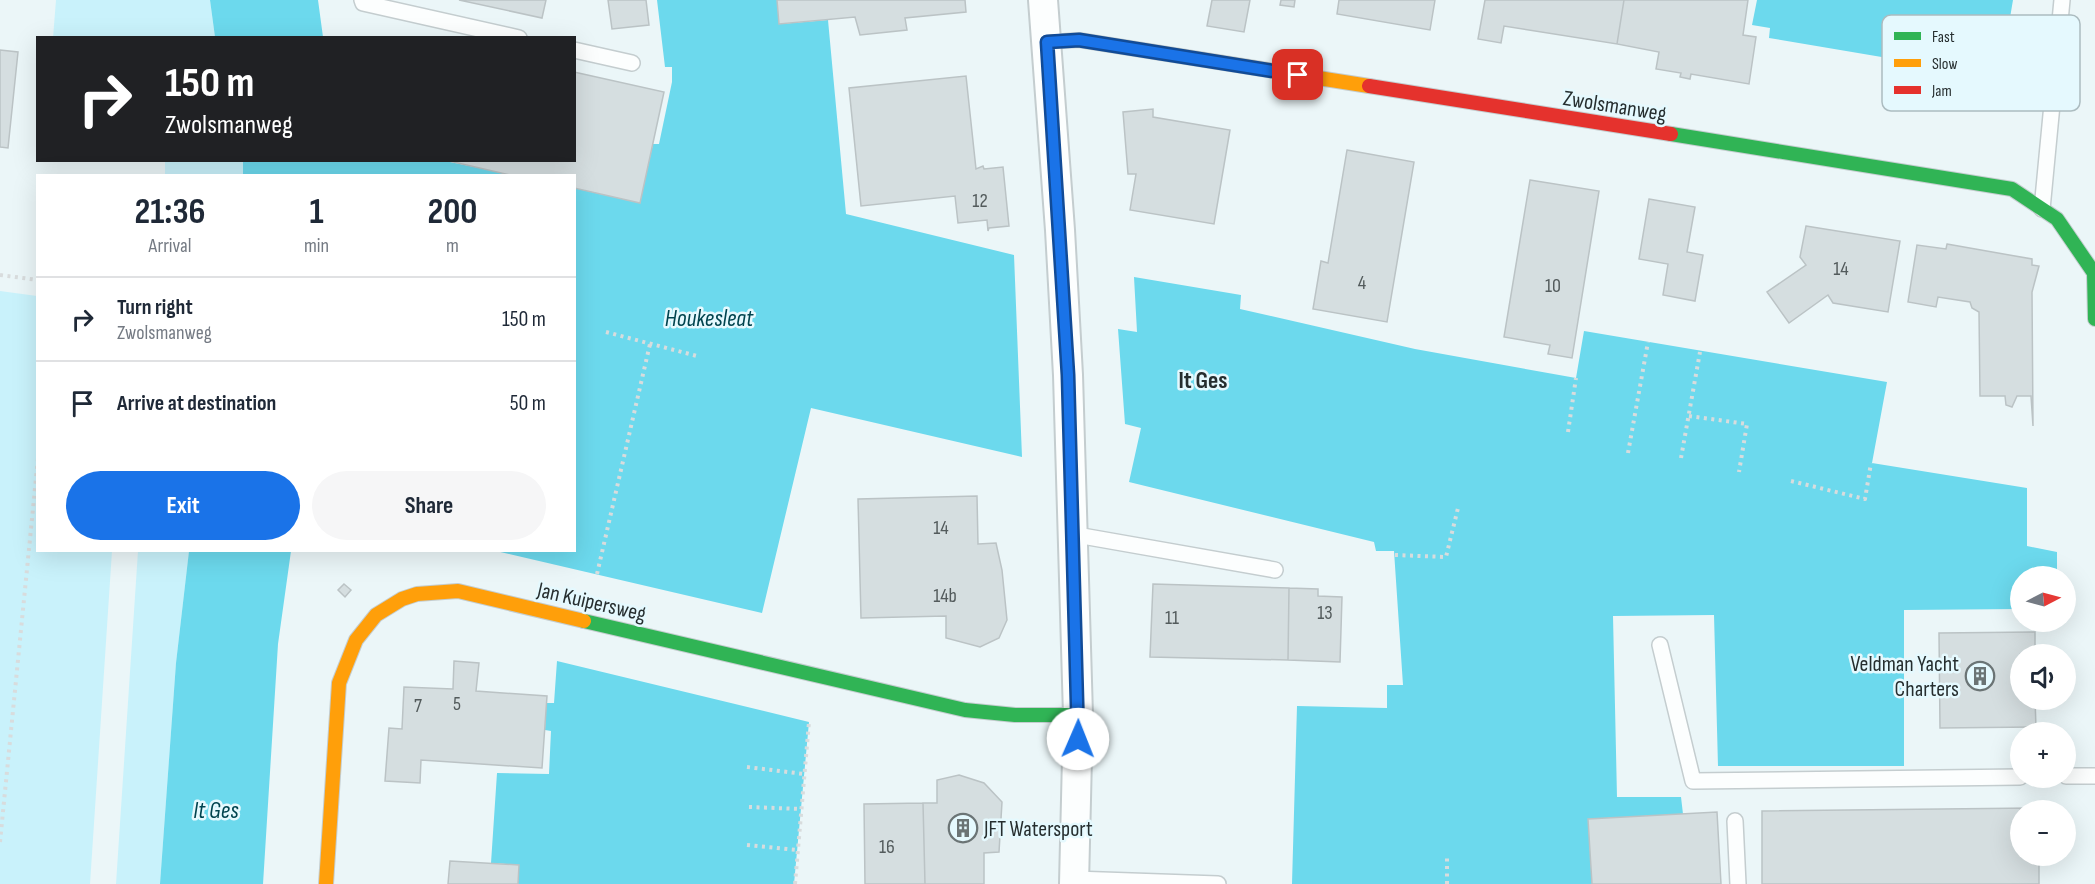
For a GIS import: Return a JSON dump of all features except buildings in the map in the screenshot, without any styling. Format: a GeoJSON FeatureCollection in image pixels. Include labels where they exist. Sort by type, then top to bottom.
{"type":"FeatureCollection","features":[{"type":"Feature","properties":{"kind":"street"},"geometry":{"type":"LineString","coordinates":[[1043,0],[1067,364],[1078,715],[1074,882]]}},
{"type":"Feature","properties":{"kind":"street","name":"Zwolsmanweg"},"geometry":{"type":"LineString","coordinates":[[1047,42],[1079,40],[1114,45],[2012,189],[2057,219],[2094,273],[2095,319]]}},
{"type":"Feature","properties":{"kind":"street","name":"Jan Kuipersweg"},"geometry":{"type":"LineString","coordinates":[[326,884],[339,683],[343,663],[369,622],[398,600],[417,594],[458,591],[965,711],[1015,715],[1078,715]]}},
{"type":"Feature","properties":{"kind":"lane"},"geometry":{"type":"LineString","coordinates":[[362,0],[363,3],[510,36]]}},
{"type":"Feature","properties":{"kind":"lane"},"geometry":{"type":"LineString","coordinates":[[2061,15],[2062,0]]}},
{"type":"Feature","properties":{"kind":"lane"},"geometry":{"type":"LineString","coordinates":[[576,50],[632,63]]}},
{"type":"Feature","properties":{"kind":"lane"},"geometry":{"type":"LineString","coordinates":[[2042,209],[2051,111]]}},
{"type":"Feature","properties":{"kind":"lane"},"geometry":{"type":"LineString","coordinates":[[1071,534],[1275,570]]}},
{"type":"Feature","properties":{"kind":"lane"},"geometry":{"type":"LineString","coordinates":[[1660,645],[1693,781],[2010,777]]}},
{"type":"Feature","properties":{"kind":"lane"},"geometry":{"type":"LineString","coordinates":[[2076,776],[2095,776]]}},
{"type":"Feature","properties":{"kind":"lane"},"geometry":{"type":"LineString","coordinates":[[1735,821],[1738,884]]}},
{"type":"Feature","properties":{"kind":"lane"},"geometry":{"type":"LineString","coordinates":[[1074,882],[1218,884]]}},
{"type":"Feature","properties":{"kind":"path"},"geometry":{"type":"LineString","coordinates":[[0,274],[36,280]]}},
{"type":"Feature","properties":{"kind":"path"},"geometry":{"type":"LineString","coordinates":[[606,332],[697,356]]}},
{"type":"Feature","properties":{"kind":"path"},"geometry":{"type":"LineString","coordinates":[[1628,453],[1648,342]]}},
{"type":"Feature","properties":{"kind":"path"},"geometry":{"type":"LineString","coordinates":[[597,574],[650,344]]}},
{"type":"Feature","properties":{"kind":"path"},"geometry":{"type":"LineString","coordinates":[[1682,458],[1700,352]]}},
{"type":"Feature","properties":{"kind":"path"},"geometry":{"type":"LineString","coordinates":[[1568,432],[1576,378]]}},
{"type":"Feature","properties":{"kind":"path"},"geometry":{"type":"LineString","coordinates":[[1689,416],[1747,424],[1738,472]]}},
{"type":"Feature","properties":{"kind":"path"},"geometry":{"type":"LineString","coordinates":[[1791,481],[1865,499],[1871,463]]}},
{"type":"Feature","properties":{"kind":"path"},"geometry":{"type":"LineString","coordinates":[[0,842],[36,478]]}},
{"type":"Feature","properties":{"kind":"path"},"geometry":{"type":"LineString","coordinates":[[1395,555],[1446,557],[1458,508]]}},
{"type":"Feature","properties":{"kind":"path"},"geometry":{"type":"LineString","coordinates":[[795,884],[809,722]]}},
{"type":"Feature","properties":{"kind":"path"},"geometry":{"type":"LineString","coordinates":[[747,767],[804,774]]}},
{"type":"Feature","properties":{"kind":"path"},"geometry":{"type":"LineString","coordinates":[[749,807],[801,809]]}},
{"type":"Feature","properties":{"kind":"path"},"geometry":{"type":"LineString","coordinates":[[747,845],[797,850]]}},
{"type":"Feature","properties":{"kind":"path"},"geometry":{"type":"LineString","coordinates":[[1447,858],[1447,884]]}},
{"type":"Feature","properties":{"kind":"shaded area"},"geometry":{"type":"Polygon","coordinates":[[[56,0],[210,0],[215,36],[53,36],[56,0]]]}},
{"type":"Feature","properties":{"kind":"shaded area"},"geometry":{"type":"Polygon","coordinates":[[[165,162],[243,162],[243,174],[165,174],[165,162]]]}},
{"type":"Feature","properties":{"kind":"shaded area"},"geometry":{"type":"Polygon","coordinates":[[[0,291],[36,296],[36,552],[112,552],[90,884],[0,884],[0,291]]]}},
{"type":"Feature","properties":{"kind":"shaded area"},"geometry":{"type":"Polygon","coordinates":[[[138,552],[189,552],[176,663],[160,884],[116,884],[138,552]]]}},
{"type":"Feature","properties":{"kind":"water"},"geometry":{"type":"Polygon","coordinates":[[[210,0],[318,0],[323,36],[215,36],[210,0]]]}},
{"type":"Feature","properties":{"kind":"water","name":"Houkesleat"},"geometry":{"type":"Polygon","coordinates":[[[657,0],[777,0],[780,24],[828,20],[846,214],[1014,255],[1022,457],[811,408],[762,613],[500,552],[576,552],[576,188],[640,202],[653,144],[659,144],[672,82],[672,67],[665,67],[657,0]]]}},
{"type":"Feature","properties":{"kind":"water"},"geometry":{"type":"Polygon","coordinates":[[[1757,0],[2013,0],[2010,15],[1882,15],[1882,57],[1769,38],[1770,28],[1752,25],[1757,0]]]}},
{"type":"Feature","properties":{"kind":"water"},"geometry":{"type":"Polygon","coordinates":[[[243,162],[450,162],[509,174],[243,174],[243,162]]]}},
{"type":"Feature","properties":{"kind":"water"},"geometry":{"type":"Polygon","coordinates":[[[1134,277],[1241,295],[1240,309],[1415,349],[1576,378],[1584,331],[1887,382],[1872,463],[2027,488],[2027,546],[2057,552],[2057,566],[2010,566],[2010,609],[1904,610],[1904,766],[1718,766],[1714,615],[1613,616],[1617,797],[1681,797],[1683,814],[1588,819],[1592,884],[1292,884],[1297,706],[1387,708],[1387,685],[1403,685],[1394,551],[1376,551],[1374,542],[1129,482],[1141,428],[1125,424],[1118,329],[1137,332],[1134,277]]]}},
{"type":"Feature","properties":{"kind":"water","name":"It Ges"},"geometry":{"type":"Polygon","coordinates":[[[189,552],[291,552],[278,644],[263,884],[160,884],[176,663],[189,552]]]}},
{"type":"Feature","properties":{"kind":"water"},"geometry":{"type":"Polygon","coordinates":[[[557,661],[809,722],[794,884],[518,884],[519,865],[491,863],[497,773],[549,774],[551,731],[545,730],[546,703],[554,703],[557,661]]]}},
{"type":"Feature","properties":{"kind":"traffic: fast"},"geometry":{"type":"LineString","coordinates":[[1671,134],[2012,189],[2057,219],[2094,273],[2095,319]]}},
{"type":"Feature","properties":{"kind":"traffic: fast"},"geometry":{"type":"LineString","coordinates":[[584,621],[965,710],[1015,715],[1078,715]]}},
{"type":"Feature","properties":{"kind":"traffic: slow"},"geometry":{"type":"LineString","coordinates":[[1047,42],[1079,40],[1369,86]]}},
{"type":"Feature","properties":{"kind":"traffic: slow"},"geometry":{"type":"LineString","coordinates":[[326,884],[339,683],[356,640],[376,615],[402,599],[417,594],[458,591],[584,621]]}},
{"type":"Feature","properties":{"kind":"traffic: jam"},"geometry":{"type":"LineString","coordinates":[[1369,86],[1671,134]]}},
{"type":"Feature","properties":{"kind":"place","name":"Veldman Yacht Charters"},"geometry":{"type":"Point","coordinates":[1980,676]}},
{"type":"Feature","properties":{"kind":"place","name":"JFT Watersport"},"geometry":{"type":"Point","coordinates":[963,828]}},
{"type":"Feature","properties":{"kind":"district","name":"It Ges"},"geometry":{"type":"Point","coordinates":[1203,380]}},
{"type":"Feature","properties":{"kind":"route"},"geometry":{"type":"LineString","coordinates":[[1078,739],[1068,375],[1047,42],[1079,40],[1298,75]]}}]}
